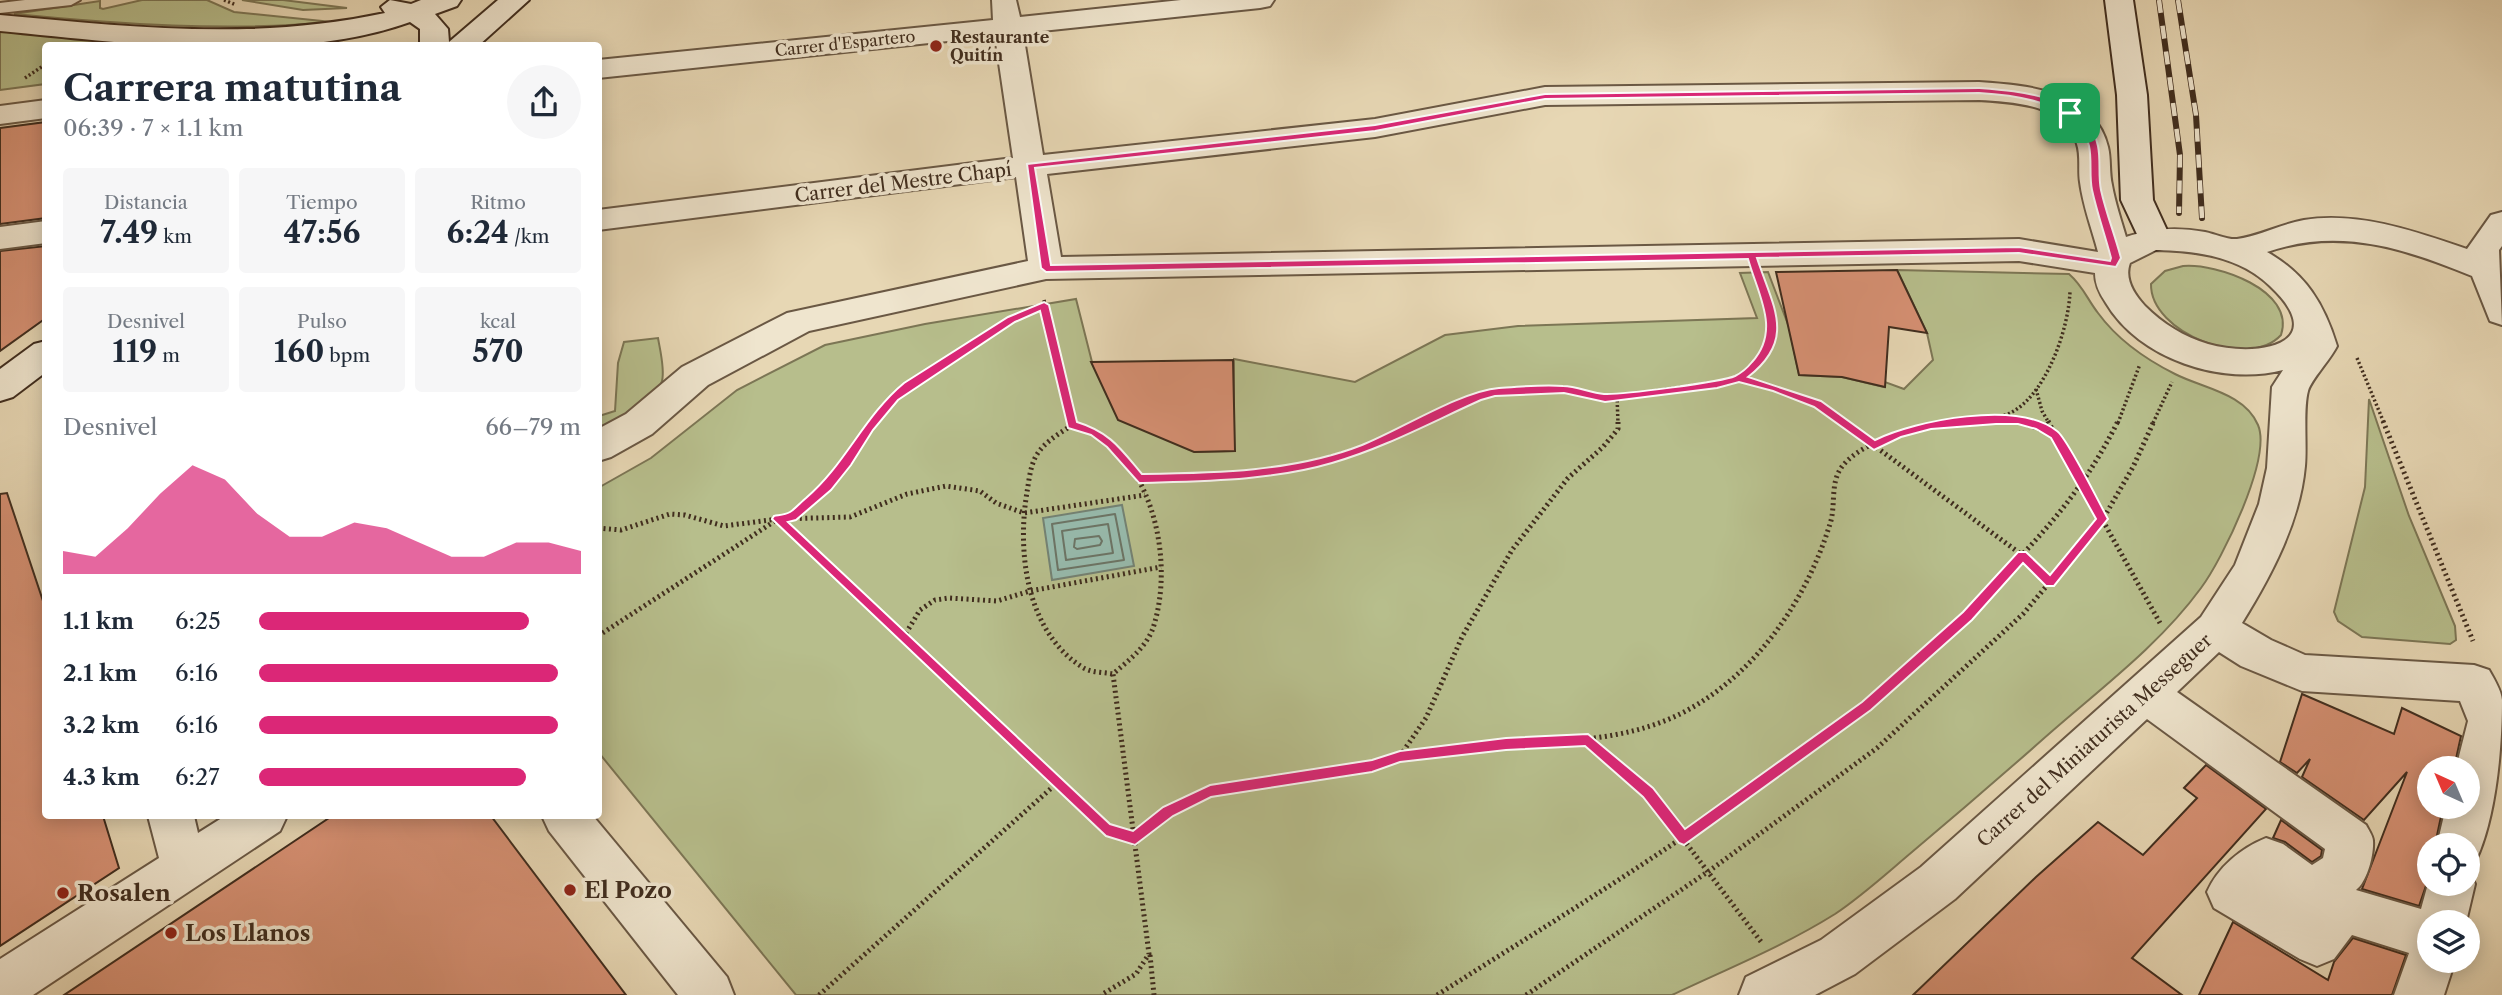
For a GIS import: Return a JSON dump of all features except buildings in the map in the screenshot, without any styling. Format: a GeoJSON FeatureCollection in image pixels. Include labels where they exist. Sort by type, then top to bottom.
{"type":"FeatureCollection","features":[{"type":"Feature","properties":{"kind":"street"},"geometry":{"type":"LineString","coordinates":[[373,0],[399,26]]}},
{"type":"Feature","properties":{"kind":"street"},"geometry":{"type":"LineString","coordinates":[[399,26],[447,0]]}},
{"type":"Feature","properties":{"kind":"street"},"geometry":{"type":"LineString","coordinates":[[465,42],[515,0]]}},
{"type":"Feature","properties":{"kind":"street","name":"Carrer d'Espartero"},"geometry":{"type":"LineString","coordinates":[[602,68],[1006,13],[1259,0]]}},
{"type":"Feature","properties":{"kind":"street"},"geometry":{"type":"LineString","coordinates":[[2119,0],[2132,95],[2137,200],[2155,239]]}},
{"type":"Feature","properties":{"kind":"street"},"geometry":{"type":"LineString","coordinates":[[1006,13],[1046,268]]}},
{"type":"Feature","properties":{"kind":"street"},"geometry":{"type":"LineString","coordinates":[[164,37],[229,39],[323,33],[399,26],[426,19],[438,34],[435,42]]}},
{"type":"Feature","properties":{"kind":"street"},"geometry":{"type":"LineString","coordinates":[[0,23],[201,42]]}},
{"type":"Feature","properties":{"kind":"street","name":"Carrer del Mestre Chapí"},"geometry":{"type":"LineString","coordinates":[[602,220],[1030,166],[1375,128],[1545,96],[1979,91],[2015,93],[2040,99],[2070,113],[2085,127],[2093,145],[2096,188],[2114,261],[2112,278],[2118,297],[2134,317],[2157,335],[2186,350],[2219,360],[2251,363],[2279,360],[2299,351],[2310,336],[2311,318]]}},
{"type":"Feature","properties":{"kind":"street"},"geometry":{"type":"LineString","coordinates":[[0,115],[42,110]]}},
{"type":"Feature","properties":{"kind":"street"},"geometry":{"type":"LineString","coordinates":[[2502,222],[2483,249],[2494,273],[2502,313]]}},
{"type":"Feature","properties":{"kind":"street"},"geometry":{"type":"LineString","coordinates":[[2235,251],[2289,234],[2318,229],[2365,233],[2443,251],[2494,273]]}},
{"type":"Feature","properties":{"kind":"street"},"geometry":{"type":"LineString","coordinates":[[0,238],[42,233]]}},
{"type":"Feature","properties":{"kind":"street"},"geometry":{"type":"LineString","coordinates":[[2279,275],[2281,257],[2289,234]]}},
{"type":"Feature","properties":{"kind":"street"},"geometry":{"type":"LineString","coordinates":[[602,445],[639,424],[695,376],[799,321],[1046,268],[2019,250],[2114,261],[2131,246],[2155,239],[2185,239],[2219,245],[2251,257],[2279,275],[2300,296],[2311,318]]}},
{"type":"Feature","properties":{"kind":"street","name":"Carrer del Miniaturista Messeguer"},"geometry":{"type":"LineString","coordinates":[[1765,995],[1838,957],[1928,891],[2216,629],[2253,571],[2278,504],[2286,468],[2290,387],[2314,357],[2319,346],[2311,318]]}},
{"type":"Feature","properties":{"kind":"street"},"geometry":{"type":"LineString","coordinates":[[0,388],[42,356]]}},
{"type":"Feature","properties":{"kind":"street"},"geometry":{"type":"LineString","coordinates":[[2216,629],[2256,653],[2302,673],[2488,709],[2462,833]]}},
{"type":"Feature","properties":{"kind":"street"},"geometry":{"type":"LineString","coordinates":[[2146,694],[2350,840],[2344,871],[2311,892],[2266,860],[2231,892],[2316,942],[2342,909],[2417,931]]}},
{"type":"Feature","properties":{"kind":"street"},"geometry":{"type":"LineString","coordinates":[[172,819],[184,866]]}},
{"type":"Feature","properties":{"kind":"street"},"geometry":{"type":"LineString","coordinates":[[0,988],[259,819]]}},
{"type":"Feature","properties":{"kind":"street"},"geometry":{"type":"LineString","coordinates":[[567,819],[709,995]]}},
{"type":"Feature","properties":{"kind":"street"},"geometry":{"type":"LineString","coordinates":[[2419,995],[2426,973]]}},
{"type":"Feature","properties":{"kind":"lane"},"geometry":{"type":"LineString","coordinates":[[0,8],[71,0]]}},
{"type":"Feature","properties":{"kind":"path"},"geometry":{"type":"LineString","coordinates":[[20,80],[42,66]]}},
{"type":"Feature","properties":{"kind":"path"},"geometry":{"type":"LineString","coordinates":[[1139,478],[1247,474],[1330,460],[1366,448],[1478,396],[1495,392],[1564,389],[1605,398],[1739,379],[1755,366],[1769,346],[1774,327],[1751,255]]}},
{"type":"Feature","properties":{"kind":"path"},"geometry":{"type":"LineString","coordinates":[[1996,420],[2019,410],[2048,372],[2070,312],[2070,286]]}},
{"type":"Feature","properties":{"kind":"path"},"geometry":{"type":"LineString","coordinates":[[792,517],[827,487],[869,427],[894,397],[1012,319],[1044,305],[1072,425]]}},
{"type":"Feature","properties":{"kind":"path"},"geometry":{"type":"LineString","coordinates":[[2352,346],[2478,652],[2488,709]]}},
{"type":"Feature","properties":{"kind":"path"},"geometry":{"type":"LineString","coordinates":[[1437,995],[1684,838],[1867,706],[1968,616],[2065,509],[2106,446],[2130,398],[2141,359]]}},
{"type":"Feature","properties":{"kind":"path"},"geometry":{"type":"LineString","coordinates":[[1526,995],[1709,871],[1877,748],[2023,614],[2102,519],[2133,467],[2176,375]]}},
{"type":"Feature","properties":{"kind":"path"},"geometry":{"type":"LineString","coordinates":[[1739,379],[1776,388],[1818,404],[2022,555],[2050,583]]}},
{"type":"Feature","properties":{"kind":"path"},"geometry":{"type":"LineString","coordinates":[[2036,389],[2042,411],[2164,630]]}},
{"type":"Feature","properties":{"kind":"path"},"geometry":{"type":"LineString","coordinates":[[1400,757],[1426,718],[1462,637],[1513,550],[1568,478],[1603,447],[1618,429],[1617,396]]}},
{"type":"Feature","properties":{"kind":"path"},"geometry":{"type":"LineString","coordinates":[[1135,838],[1168,812],[1210,791],[1372,766],[1400,757],[1506,744],[1588,740],[1660,723],[1713,696],[1752,660],[1788,616],[1832,520],[1833,486],[1844,462],[1898,434],[1931,425],[2018,420],[2039,426],[2055,435]]}},
{"type":"Feature","properties":{"kind":"path"},"geometry":{"type":"LineString","coordinates":[[1072,425],[1094,432],[1111,444],[1139,478],[1158,528],[1161,567],[1154,625],[1143,647],[1113,674]]}},
{"type":"Feature","properties":{"kind":"path"},"geometry":{"type":"LineString","coordinates":[[1072,425],[1047,442],[1035,457],[1024,513],[1025,562],[1030,591],[1043,624],[1064,651],[1085,669],[1113,674]]}},
{"type":"Feature","properties":{"kind":"path"},"geometry":{"type":"LineString","coordinates":[[602,528],[621,530],[670,514],[685,514],[724,526],[792,517],[850,517],[907,494],[946,486],[980,491],[996,503],[1024,513],[1145,495]]}},
{"type":"Feature","properties":{"kind":"path"},"geometry":{"type":"LineString","coordinates":[[602,633],[778,519]]}},
{"type":"Feature","properties":{"kind":"path"},"geometry":{"type":"LineString","coordinates":[[778,519],[1106,830],[1135,838]]}},
{"type":"Feature","properties":{"kind":"path"},"geometry":{"type":"LineString","coordinates":[[903,638],[920,610],[935,600],[949,598],[997,601],[1030,591],[1161,567]]}},
{"type":"Feature","properties":{"kind":"path"},"geometry":{"type":"LineString","coordinates":[[1113,674],[1154,995]]}},
{"type":"Feature","properties":{"kind":"path"},"geometry":{"type":"LineString","coordinates":[[1588,740],[1648,793],[1768,951]]}},
{"type":"Feature","properties":{"kind":"path"},"geometry":{"type":"LineString","coordinates":[[819,995],[1056,784]]}},
{"type":"Feature","properties":{"kind":"path"},"geometry":{"type":"LineString","coordinates":[[1101,995],[1136,974],[1149,954]]}},
{"type":"Feature","properties":{"kind":"green space"},"geometry":{"type":"Polygon","coordinates":[[[142,0],[207,0],[234,12],[332,22],[212,26],[133,24],[14,14],[100,1],[100,8],[103,9],[142,0]]]}},
{"type":"Feature","properties":{"kind":"green space"},"geometry":{"type":"Polygon","coordinates":[[[242,0],[283,0],[347,8],[303,10],[242,0]]]}},
{"type":"Feature","properties":{"kind":"green space"},"geometry":{"type":"Polygon","coordinates":[[[0,30],[108,42],[42,42],[42,84],[0,90],[0,30]]]}},
{"type":"Feature","properties":{"kind":"green space"},"geometry":{"type":"Polygon","coordinates":[[[2183,266],[2214,269],[2250,282],[2277,305],[2282,319],[2281,335],[2266,345],[2247,349],[2225,348],[2183,331],[2166,318],[2155,302],[2151,284],[2165,271],[2183,266]]]}},
{"type":"Feature","properties":{"kind":"green space"},"geometry":{"type":"Polygon","coordinates":[[[1897,270],[2069,274],[2106,323],[2133,348],[2175,374],[2233,398],[2252,414],[2258,425],[2260,440],[2252,484],[2243,508],[2210,574],[2166,630],[2126,668],[1945,824],[1845,907],[1816,926],[1672,995],[796,995],[602,757],[602,486],[651,458],[737,390],[825,345],[925,324],[1076,299],[1092,362],[1195,452],[1234,451],[1234,359],[1355,382],[1445,335],[1518,326],[1757,318],[1740,273],[1768,272],[1789,327],[1799,375],[1842,377],[1884,387],[1885,382],[1904,389],[1933,360],[1927,333],[1897,270]]]}},
{"type":"Feature","properties":{"kind":"green space"},"geometry":{"type":"Polygon","coordinates":[[[658,338],[662,381],[659,388],[634,410],[602,430],[602,415],[615,411],[618,363],[624,342],[658,338]]]}},
{"type":"Feature","properties":{"kind":"green space"},"geometry":{"type":"Polygon","coordinates":[[[2369,399],[2409,516],[2455,626],[2456,640],[2450,644],[2362,637],[2338,621],[2334,612],[2365,487],[2369,399]]]}},
{"type":"Feature","properties":{"kind":"water"},"geometry":{"type":"Polygon","coordinates":[[[1122,505],[1134,566],[1052,580],[1043,518],[1122,505]]]}},
{"type":"Feature","properties":{"kind":"railway"},"geometry":{"type":"LineString","coordinates":[[2159,0],[2180,155],[2179,213]]}},
{"type":"Feature","properties":{"kind":"railway"},"geometry":{"type":"LineString","coordinates":[[2178,0],[2196,115],[2202,218]]}},
{"type":"Feature","properties":{"kind":"place","name":"Restaurante Quitín"},"geometry":{"type":"Point","coordinates":[936,46]}},
{"type":"Feature","properties":{"kind":"place","name":"El Pozo"},"geometry":{"type":"Point","coordinates":[570,890]}},
{"type":"Feature","properties":{"kind":"place","name":"Rosalen"},"geometry":{"type":"Point","coordinates":[63,893]}},
{"type":"Feature","properties":{"kind":"place","name":"Los Llanos"},"geometry":{"type":"Point","coordinates":[171,933]}},
{"type":"Feature","properties":{"kind":"route"},"geometry":{"type":"LineString","coordinates":[[2070,113],[2040,99],[2015,93],[1979,91],[1545,96],[1375,128],[1030,166],[1046,268],[1751,255],[1756,270],[1774,327],[1769,346],[1755,366],[1739,379],[1776,388],[1818,404],[1874,446],[1898,434],[1931,425],[1996,420],[2018,420],[2039,426],[2055,435],[2102,519],[2050,583],[2022,555],[1968,616],[1867,706],[1684,838],[1648,793],[1588,740],[1506,744],[1400,757],[1372,766],[1210,791],[1168,812],[1135,838],[1106,830],[778,519],[792,517],[827,487],[880,412],[894,397],[1012,319],[1044,305],[1072,425],[1094,432],[1111,444],[1139,478],[1207,477],[1284,469],[1330,460],[1366,448],[1478,396],[1495,392],[1564,389],[1605,398],[1739,379],[1755,366],[1769,346],[1774,327],[1751,255],[2019,250],[2113,264],[2116,258],[2096,188],[2093,145],[2085,127],[2070,113]]}}]}
